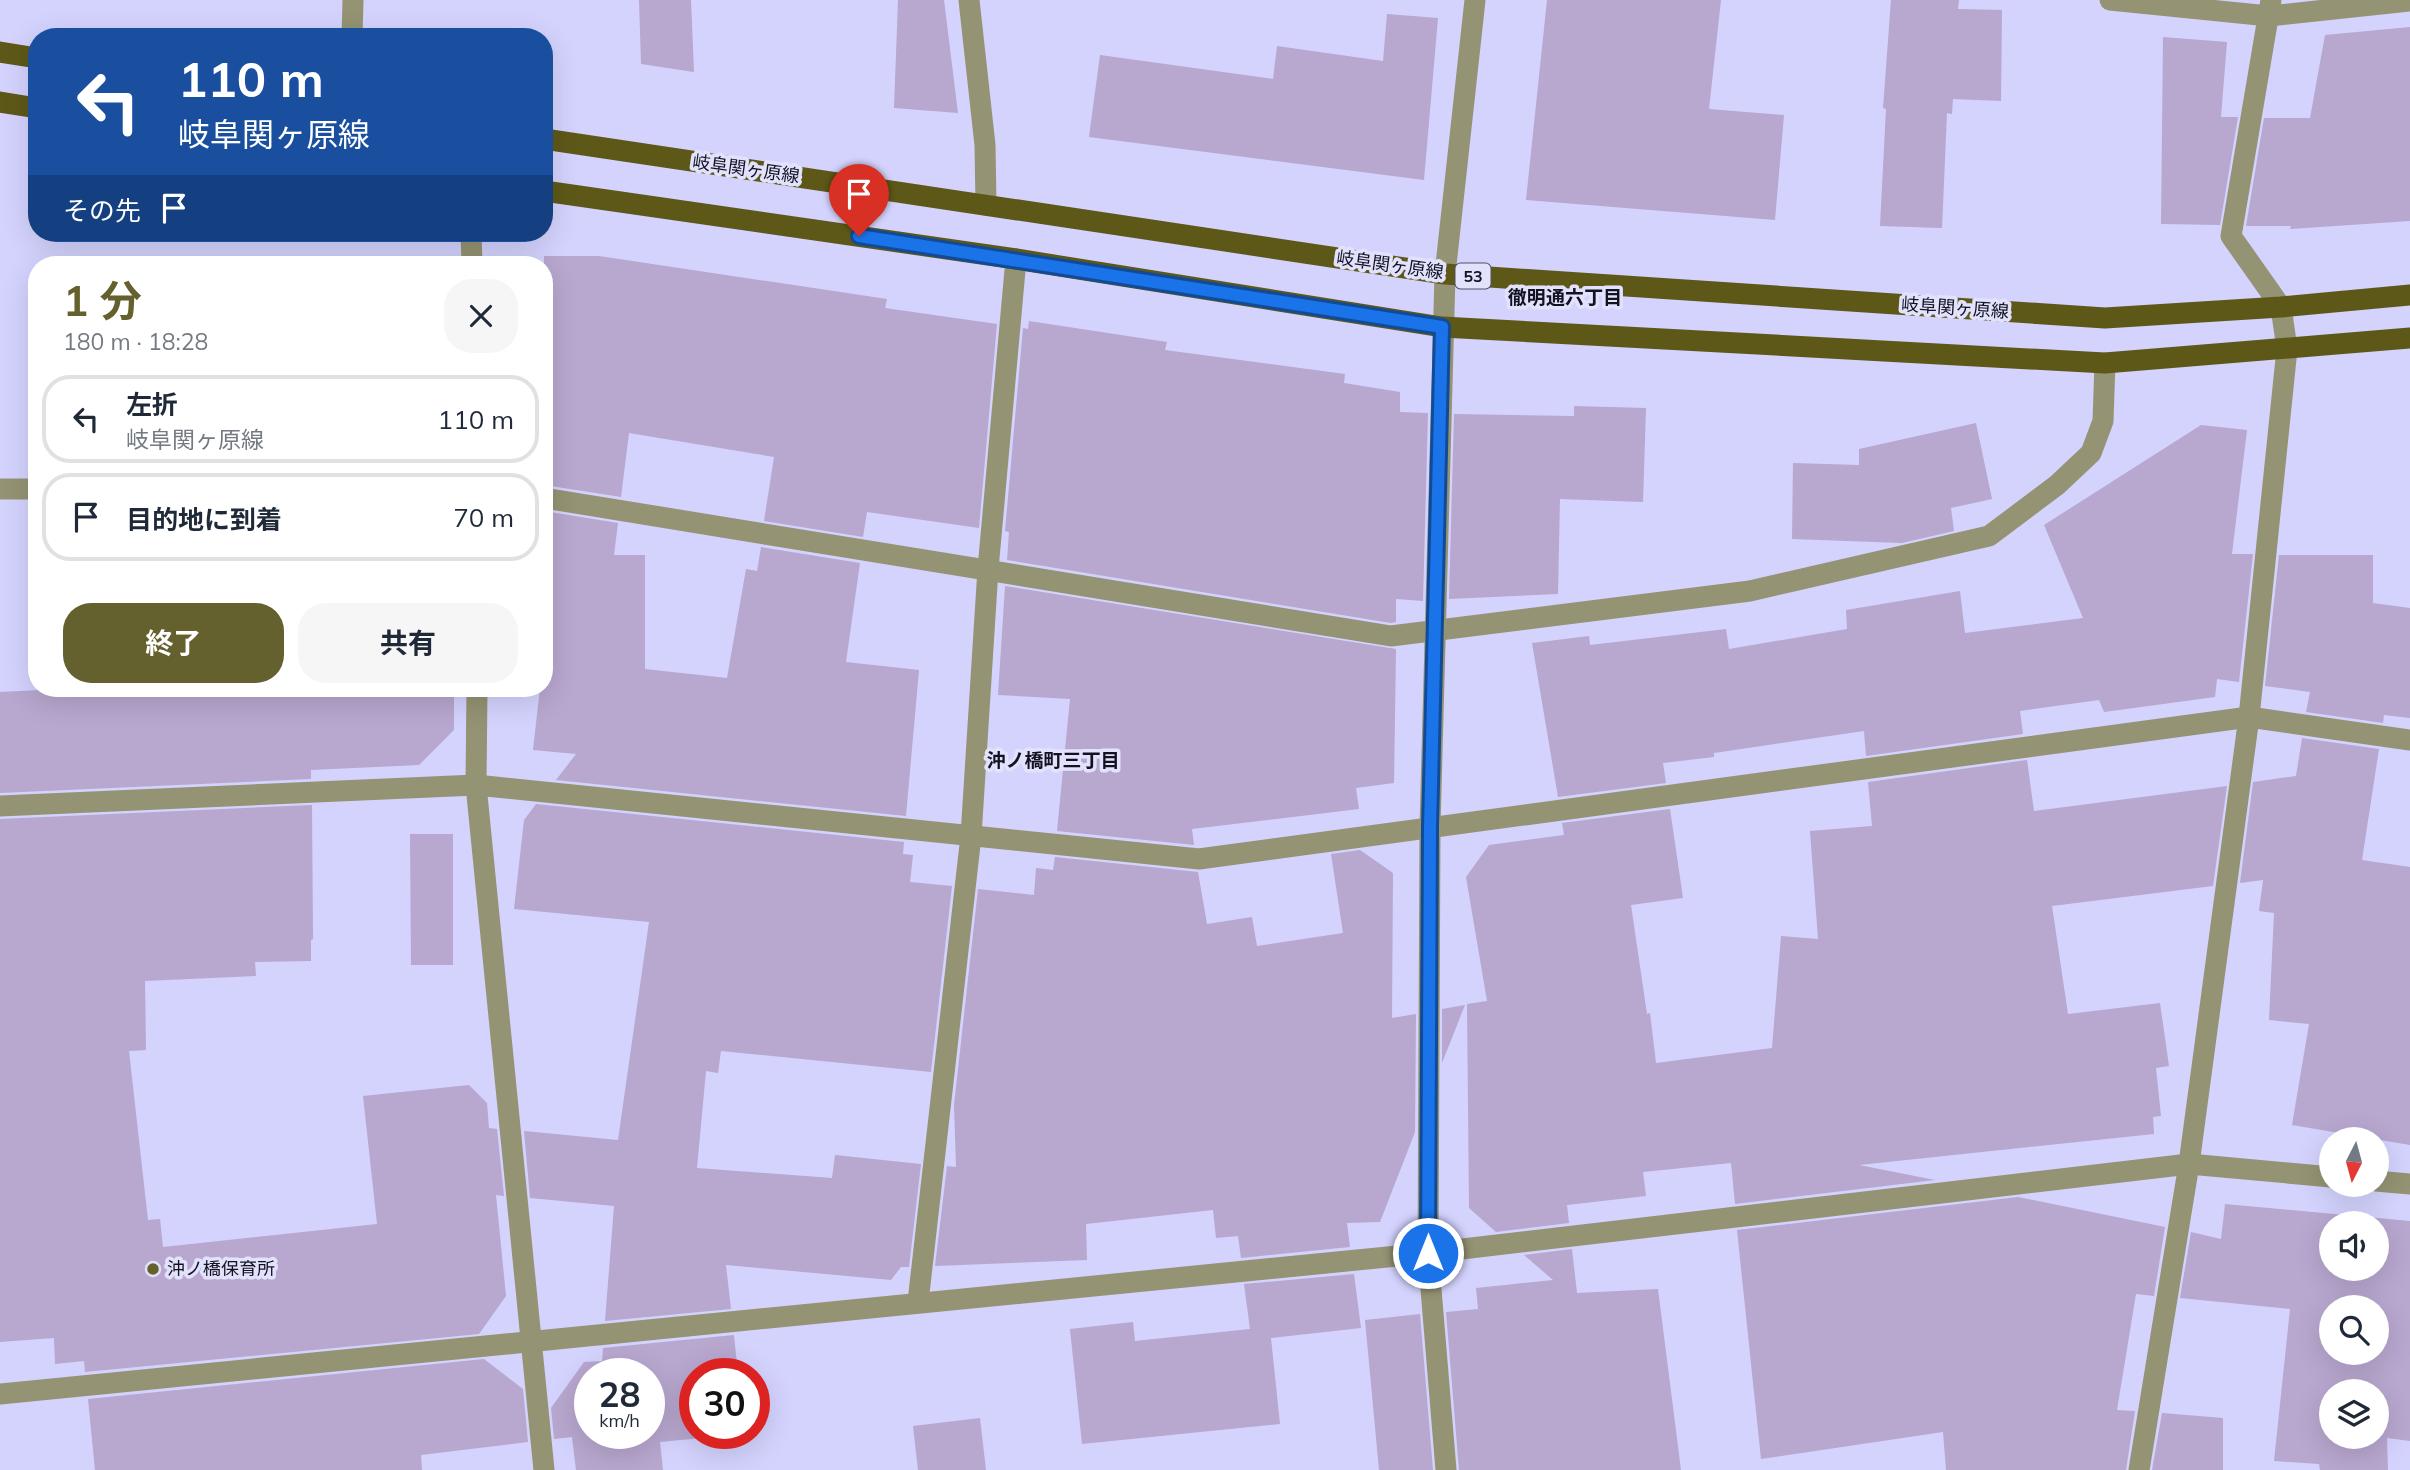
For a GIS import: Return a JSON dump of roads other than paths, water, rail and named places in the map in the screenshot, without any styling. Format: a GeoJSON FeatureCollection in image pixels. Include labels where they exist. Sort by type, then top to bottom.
{"type":"FeatureCollection","features":[{"type":"Feature","properties":{"kind":"main road"},"geometry":{"type":"LineString","coordinates":[[0,52],[28,57]]}},
{"type":"Feature","properties":{"kind":"main road"},"geometry":{"type":"LineString","coordinates":[[0,102],[28,107]]}},
{"type":"Feature","properties":{"kind":"main road","name":"岐阜関ヶ原線"},"geometry":{"type":"LineString","coordinates":[[553,140],[1445,274],[2105,318],[2281,307],[2410,295]]}},
{"type":"Feature","properties":{"kind":"main road"},"geometry":{"type":"LineString","coordinates":[[553,192],[1016,259],[1442,327],[2105,363],[2410,338]]}},
{"type":"Feature","properties":{"kind":"street"},"geometry":{"type":"LineString","coordinates":[[352,28],[353,0]]}},
{"type":"Feature","properties":{"kind":"street"},"geometry":{"type":"LineString","coordinates":[[969,0],[985,145],[986,205]]}},
{"type":"Feature","properties":{"kind":"street"},"geometry":{"type":"LineString","coordinates":[[1446,1470],[1428,1253],[1430,827],[1442,327],[1445,274],[1475,0]]}},
{"type":"Feature","properties":{"kind":"street"},"geometry":{"type":"LineString","coordinates":[[2110,0],[2270,8],[2410,1]]}},
{"type":"Feature","properties":{"kind":"street"},"geometry":{"type":"LineString","coordinates":[[2139,1470],[2189,1164],[2249,716],[2287,349],[2281,307],[2231,236],[2270,8]]}},
{"type":"Feature","properties":{"kind":"street"},"geometry":{"type":"LineString","coordinates":[[918,1302],[971,836],[988,569],[1016,259]]}},
{"type":"Feature","properties":{"kind":"street"},"geometry":{"type":"LineString","coordinates":[[553,500],[1391,636],[1750,591],[1989,536],[2057,485],[2091,453],[2103,421],[2105,363]]}},
{"type":"Feature","properties":{"kind":"street"},"geometry":{"type":"LineString","coordinates":[[0,489],[28,489]]}},
{"type":"Feature","properties":{"kind":"street"},"geometry":{"type":"LineString","coordinates":[[477,697],[476,785],[544,1470]]}},
{"type":"Feature","properties":{"kind":"street"},"geometry":{"type":"LineString","coordinates":[[0,806],[476,785],[1199,859],[2249,716],[2410,740]]}},
{"type":"Feature","properties":{"kind":"street"},"geometry":{"type":"LineString","coordinates":[[0,1394],[1428,1253],[2189,1164],[2319,1176]]}},
{"type":"Feature","properties":{"kind":"street"},"geometry":{"type":"LineString","coordinates":[[2389,1182],[2410,1184]]}},
{"type":"Feature","properties":{"kind":"place","name":"沖ノ橋保育所"},"geometry":{"type":"Point","coordinates":[153,1269]}},
{"type":"Feature","properties":{"kind":"district","name":"徹明通六丁目"},"geometry":{"type":"Point","coordinates":[1565,297]}},
{"type":"Feature","properties":{"kind":"district","name":"沖ノ橋町三丁目"},"geometry":{"type":"Point","coordinates":[1053,760]}}]}
